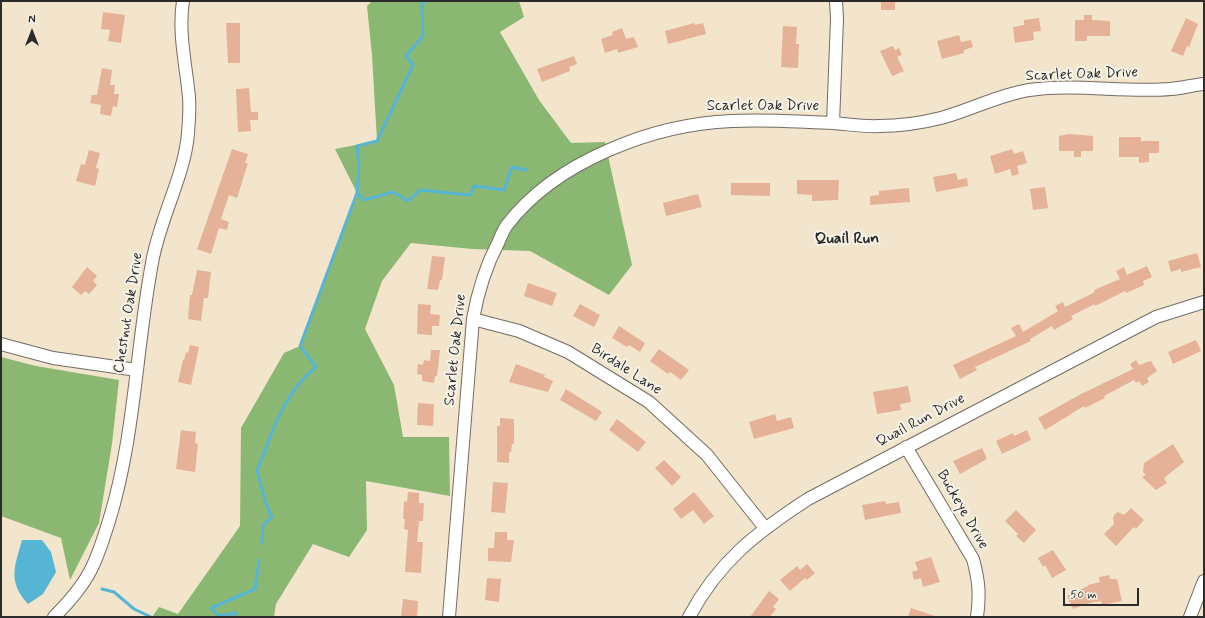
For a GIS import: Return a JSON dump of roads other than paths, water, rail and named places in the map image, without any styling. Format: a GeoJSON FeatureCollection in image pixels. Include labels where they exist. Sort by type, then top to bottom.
{"type":"FeatureCollection","features":[{"type":"Feature","properties":{"kind":"street","name":"Chestnut Oak Drive"},"geometry":{"type":"LineString","coordinates":[[54,617],[69,602],[88,574],[102,544],[116,496],[137,370],[152,262],[163,221],[179,175],[188,135],[189,99],[180,21],[183,1]]}},
{"type":"Feature","properties":{"kind":"street"},"geometry":{"type":"LineString","coordinates":[[833,123],[837,19],[836,1]]}},
{"type":"Feature","properties":{"kind":"street","name":"Scarlet Oak Drive"},"geometry":{"type":"LineString","coordinates":[[449,617],[473,319],[477,293],[486,265],[507,226],[540,190],[578,166],[632,140],[664,130],[704,123],[735,121],[833,123],[877,126],[916,123],[942,118],[1005,95],[1029,90],[1053,88],[1171,89],[1204,84]]}},
{"type":"Feature","properties":{"kind":"street","name":"Quail Run Drive"},"geometry":{"type":"LineString","coordinates":[[689,617],[697,602],[723,568],[741,548],[765,528],[808,499],[1156,317],[1204,302]]}},
{"type":"Feature","properties":{"kind":"street","name":"Birdale Lane"},"geometry":{"type":"LineString","coordinates":[[473,319],[518,331],[568,352],[649,402],[706,455],[765,528]]}},
{"type":"Feature","properties":{"kind":"street"},"geometry":{"type":"LineString","coordinates":[[1,344],[53,358],[137,370]]}},
{"type":"Feature","properties":{"kind":"street","name":"Buckeye Drive"},"geometry":{"type":"LineString","coordinates":[[906,447],[973,559],[978,576],[980,592],[977,617]]}},
{"type":"Feature","properties":{"kind":"street"},"geometry":{"type":"LineString","coordinates":[[1190,617],[1204,581]]}},
{"type":"Feature","properties":{"kind":"water"},"geometry":{"type":"Polygon","coordinates":[[[22,540],[42,540],[51,552],[56,572],[43,594],[28,604],[21,596],[17,588],[14,573],[22,540]]]}},
{"type":"Feature","properties":{"kind":"waterway"},"geometry":{"type":"LineString","coordinates":[[262,543],[263,525],[272,517],[265,501],[257,471],[273,429],[287,401],[305,377],[316,367],[300,346],[357,193],[359,165],[357,146],[377,141],[413,65],[406,56],[423,36],[422,4],[425,1]]}},
{"type":"Feature","properties":{"kind":"waterway"},"geometry":{"type":"LineString","coordinates":[[357,193],[364,200],[393,192],[408,201],[420,190],[470,195],[474,186],[504,190],[512,167],[526,170]]}},
{"type":"Feature","properties":{"kind":"waterway"},"geometry":{"type":"LineString","coordinates":[[236,617],[236,613],[219,616],[211,608],[255,589],[259,560]]}},
{"type":"Feature","properties":{"kind":"waterway"},"geometry":{"type":"LineString","coordinates":[[102,589],[114,592],[134,609],[151,617]]}},
{"type":"Feature","properties":{"kind":"district","name":"Quail Run"},"geometry":{"type":"Point","coordinates":[847,240]}}]}
